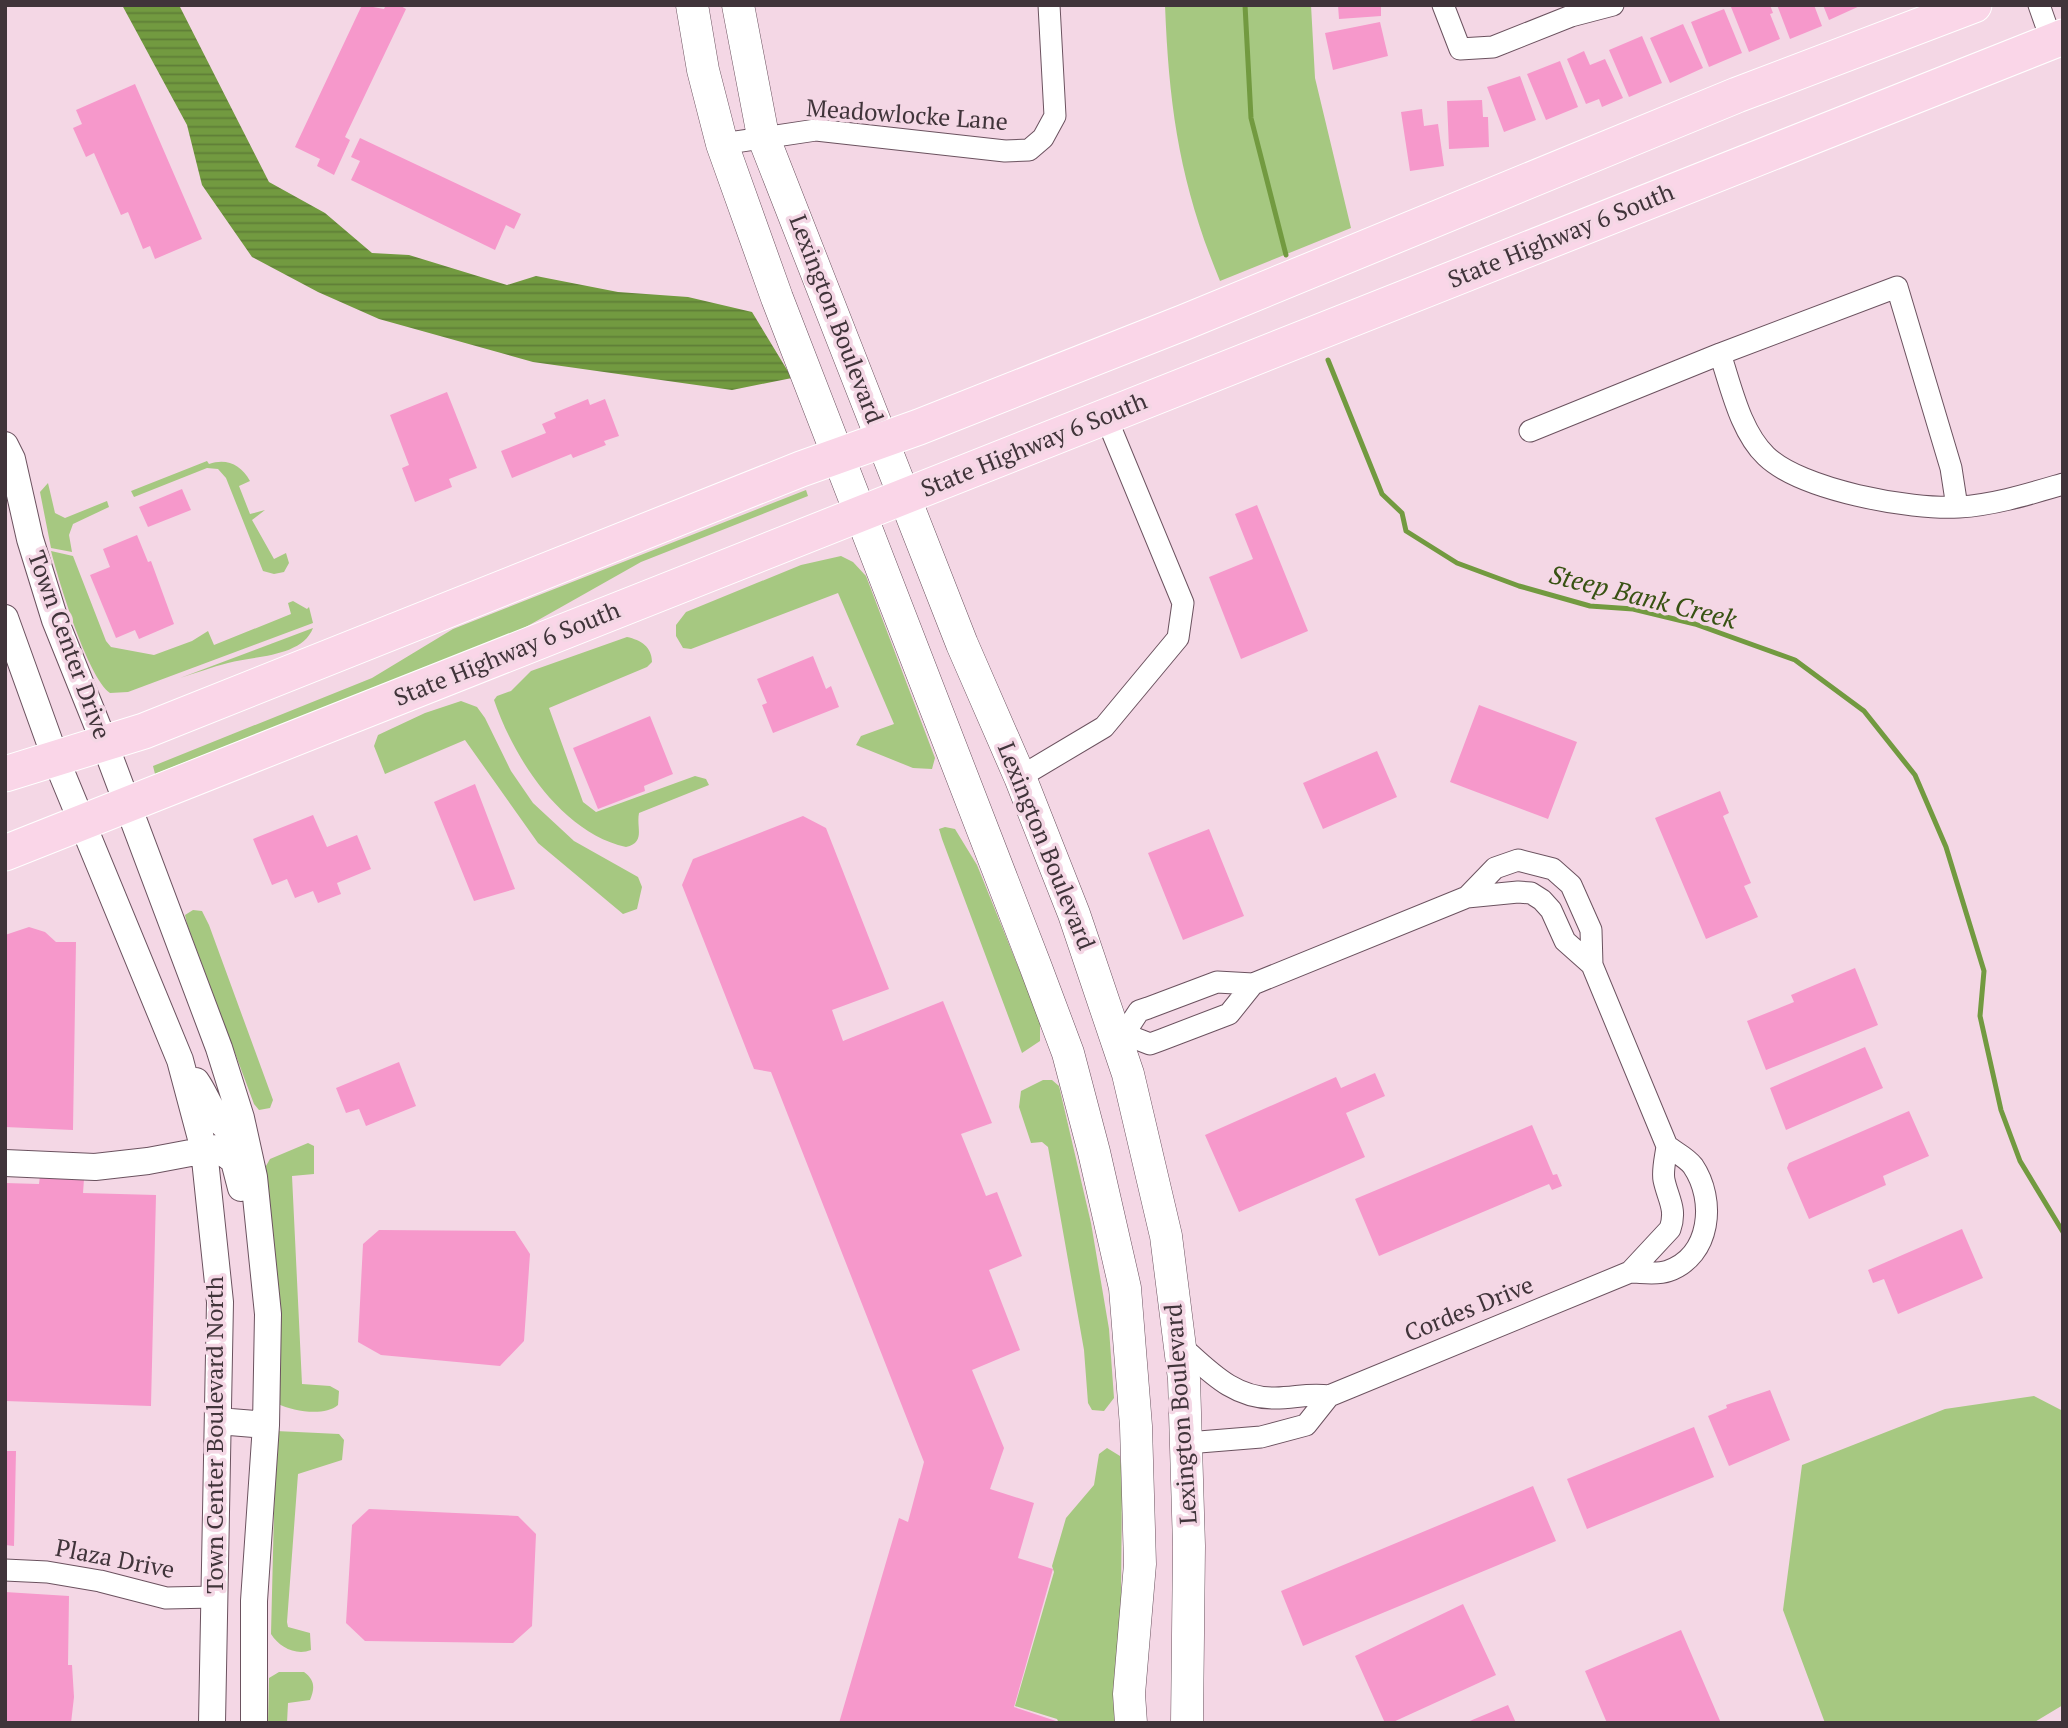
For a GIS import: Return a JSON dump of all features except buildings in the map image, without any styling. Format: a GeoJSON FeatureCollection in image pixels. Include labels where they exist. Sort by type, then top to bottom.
{"type":"FeatureCollection","features":[{"type":"Feature","properties":{"kind":"main road","name":"Lexington Boulevard"},"geometry":{"type":"LineString","coordinates":[[692,5],[703,70],[722,144],[777,298],[972,797],[1068,1053],[1094,1152],[1125,1288],[1136,1426],[1140,1564],[1129,1694],[1131,1723]]}},
{"type":"Feature","properties":{"kind":"main road","name":"Lexington Boulevard"},"geometry":{"type":"LineString","coordinates":[[738,5],[764,136],[962,644],[1020,777],[1121,1035],[1157,1191],[1181,1346],[1187,1443],[1187,1723]]}},
{"type":"Feature","properties":{"kind":"main road"},"geometry":{"type":"LineString","coordinates":[[5,774],[144,731],[840,455],[1196,318],[1737,95],[1974,5]]}},
{"type":"Feature","properties":{"kind":"main road","name":"State Highway 6 South"},"geometry":{"type":"LineString","coordinates":[[5,853],[2057,40]]}},
{"type":"Feature","properties":{"kind":"main road"},"geometry":{"type":"LineString","coordinates":[[972,797],[1020,777]]}},
{"type":"Feature","properties":{"kind":"main road"},"geometry":{"type":"LineString","coordinates":[[1068,1053],[1121,1035]]}},
{"type":"Feature","properties":{"kind":"main road"},"geometry":{"type":"LineString","coordinates":[[1136,1426],[1187,1443]]}},
{"type":"Feature","properties":{"kind":"street","name":"Meadowlocke Lane"},"geometry":{"type":"LineString","coordinates":[[722,144],[764,136],[816,131],[1005,151],[1029,150],[1043,138],[1055,116],[1049,5]]}},
{"type":"Feature","properties":{"kind":"street"},"geometry":{"type":"LineString","coordinates":[[1443,5],[1460,49],[1493,47],[1571,16],[1613,5]]}},
{"type":"Feature","properties":{"kind":"street"},"geometry":{"type":"LineString","coordinates":[[2039,5],[2057,40]]}},
{"type":"Feature","properties":{"kind":"street"},"geometry":{"type":"LineString","coordinates":[[1530,431],[1720,354],[1897,288],[1951,468],[1957,507]]}},
{"type":"Feature","properties":{"kind":"street"},"geometry":{"type":"LineString","coordinates":[[1720,354],[1750,434],[1766,456],[1793,474],[1894,502],[1957,507],[1995,502],[2063,484]]}},
{"type":"Feature","properties":{"kind":"street"},"geometry":{"type":"LineString","coordinates":[[1020,777],[1104,727],[1178,638],[1183,603],[1106,416]]}},
{"type":"Feature","properties":{"kind":"street","name":"Town Center Drive"},"geometry":{"type":"LineString","coordinates":[[5,445],[12,459],[30,539],[55,620],[127,804]]}},
{"type":"Feature","properties":{"kind":"street","name":"Town Center Drive"},"geometry":{"type":"LineString","coordinates":[[5,618],[55,757]]}},
{"type":"Feature","properties":{"kind":"street","name":"Town Center Boulevard North"},"geometry":{"type":"LineString","coordinates":[[55,757],[180,1060],[204,1150],[220,1302],[212,1723]]}},
{"type":"Feature","properties":{"kind":"street","name":"Town Center Boulevard North"},"geometry":{"type":"LineString","coordinates":[[127,804],[219,1048],[254,1177],[268,1314],[266,1425],[254,1601],[254,1723]]}},
{"type":"Feature","properties":{"kind":"street","name":"Cordes Drive"},"geometry":{"type":"LineString","coordinates":[[1467,897],[1495,868],[1518,860],[1553,869],[1571,885],[1591,930],[1592,965],[1667,1146],[1663,1178],[1673,1203],[1673,1221],[1670,1229],[1630,1272]]}},
{"type":"Feature","properties":{"kind":"street","name":"Cordes Drive"},"geometry":{"type":"LineString","coordinates":[[1121,1035],[1139,1011],[1217,982],[1253,984],[1467,897],[1518,892],[1531,894],[1551,910],[1565,941],[1592,965]]}},
{"type":"Feature","properties":{"kind":"street"},"geometry":{"type":"LineString","coordinates":[[1121,1035],[1150,1044],[1230,1014],[1253,984]]}},
{"type":"Feature","properties":{"kind":"street"},"geometry":{"type":"LineString","coordinates":[[180,1060],[207,1096],[214,1117],[234,1132],[244,1133]]}},
{"type":"Feature","properties":{"kind":"street","name":"Cordes Drive"},"geometry":{"type":"LineString","coordinates":[[1181,1346],[1224,1384],[1239,1391],[1273,1398],[1307,1393],[1329,1396],[1630,1272],[1665,1273],[1695,1251],[1706,1228],[1706,1204],[1692,1165],[1667,1146]]}},
{"type":"Feature","properties":{"kind":"street"},"geometry":{"type":"LineString","coordinates":[[5,1163],[95,1167],[217,1149],[234,1161],[261,1234]]}},
{"type":"Feature","properties":{"kind":"street"},"geometry":{"type":"LineString","coordinates":[[1187,1443],[1261,1437],[1306,1426],[1329,1396]]}},
{"type":"Feature","properties":{"kind":"street"},"geometry":{"type":"LineString","coordinates":[[218,1421],[266,1425]]}},
{"type":"Feature","properties":{"kind":"street","name":"Plaza Drive"},"geometry":{"type":"LineString","coordinates":[[5,1570],[47,1572],[90,1579],[166,1598],[215,1597]]}},
{"type":"Feature","properties":{"kind":"shaded area"},"geometry":{"type":"Polygon","coordinates":[[[122,5],[179,5],[269,182],[325,213],[372,253],[409,255],[507,285],[536,276],[618,292],[688,297],[752,312],[792,378],[732,390],[533,362],[379,319],[318,292],[252,257],[202,185],[187,125],[122,5]]]}},
{"type":"Feature","properties":{"kind":"shaded area"},"geometry":{"type":"Polygon","coordinates":[[[1165,5],[1311,5],[1315,78],[1351,228],[1220,281],[1195,212],[1179,146],[1170,78],[1165,5]]]}},
{"type":"Feature","properties":{"kind":"shaded area"},"geometry":{"type":"Polygon","coordinates":[[[207,461],[209,464],[233,464],[246,475],[250,481],[239,486],[250,514],[265,510],[252,520],[274,559],[286,553],[289,563],[284,572],[274,574],[263,571],[226,478],[218,469],[207,468],[134,497],[131,491],[207,461]]]}},
{"type":"Feature","properties":{"kind":"shaded area"},"geometry":{"type":"Polygon","coordinates":[[[48,483],[55,513],[65,518],[107,501],[109,507],[73,524],[69,535],[72,552],[51,548],[40,492],[48,483]]]}},
{"type":"Feature","properties":{"kind":"shaded area"},"geometry":{"type":"Polygon","coordinates":[[[806,490],[808,496],[641,562],[517,632],[155,774],[153,766],[372,678],[453,629],[806,490]]]}},
{"type":"Feature","properties":{"kind":"shaded area"},"geometry":{"type":"Polygon","coordinates":[[[51,551],[73,556],[106,641],[111,647],[154,655],[192,641],[208,631],[214,645],[291,614],[288,603],[293,601],[307,609],[309,607],[313,623],[128,692],[110,693],[101,684],[84,650],[67,606],[51,551]]]}},
{"type":"Feature","properties":{"kind":"shaded area"},"geometry":{"type":"Polygon","coordinates":[[[841,556],[853,562],[866,576],[935,758],[932,769],[913,768],[856,745],[861,736],[894,724],[838,593],[691,649],[683,648],[676,636],[676,625],[686,612],[801,565],[841,556]]]}},
{"type":"Feature","properties":{"kind":"shaded area"},"geometry":{"type":"Polygon","coordinates":[[[313,628],[307,638],[288,650],[228,663],[180,678],[313,628]]]}},
{"type":"Feature","properties":{"kind":"shaded area"},"geometry":{"type":"Polygon","coordinates":[[[627,637],[648,648],[652,662],[647,667],[549,708],[583,802],[596,812],[695,776],[706,779],[709,785],[639,813],[638,838],[626,847],[603,839],[561,810],[528,769],[514,746],[494,700],[497,696],[511,691],[531,671],[627,637]]]}},
{"type":"Feature","properties":{"kind":"shaded area"},"geometry":{"type":"Polygon","coordinates":[[[461,701],[477,707],[485,718],[511,771],[533,803],[574,841],[638,877],[642,887],[637,909],[623,914],[538,843],[465,740],[385,774],[374,746],[378,735],[425,713],[461,701]]]}},
{"type":"Feature","properties":{"kind":"shaded area"},"geometry":{"type":"Polygon","coordinates":[[[939,829],[955,829],[977,865],[1040,1021],[1040,1041],[1022,1053],[942,839],[939,829]]]}},
{"type":"Feature","properties":{"kind":"shaded area"},"geometry":{"type":"Polygon","coordinates":[[[193,910],[202,911],[209,925],[273,1100],[270,1108],[259,1110],[254,1104],[187,924],[185,915],[193,910]]]}},
{"type":"Feature","properties":{"kind":"shaded area"},"geometry":{"type":"Polygon","coordinates":[[[1043,1080],[1052,1080],[1059,1086],[1091,1223],[1109,1329],[1114,1398],[1104,1411],[1092,1410],[1088,1403],[1084,1350],[1048,1147],[1042,1142],[1031,1143],[1019,1107],[1021,1091],[1043,1080]]]}},
{"type":"Feature","properties":{"kind":"shaded area"},"geometry":{"type":"Polygon","coordinates":[[[308,1143],[314,1146],[314,1174],[292,1176],[302,1384],[330,1386],[339,1391],[338,1405],[317,1412],[300,1411],[278,1404],[263,1171],[270,1159],[308,1143]]]}},
{"type":"Feature","properties":{"kind":"shaded area"},"geometry":{"type":"Polygon","coordinates":[[[2034,1396],[2063,1411],[2063,1705],[2033,1723],[1825,1723],[1783,1610],[1802,1465],[1945,1409],[2034,1396]]]}},
{"type":"Feature","properties":{"kind":"shaded area"},"geometry":{"type":"Polygon","coordinates":[[[276,1431],[339,1434],[344,1440],[342,1460],[298,1474],[287,1622],[288,1627],[310,1633],[311,1650],[305,1652],[288,1649],[271,1634],[276,1431]]]}},
{"type":"Feature","properties":{"kind":"shaded area"},"geometry":{"type":"Polygon","coordinates":[[[1107,1448],[1120,1456],[1122,1477],[1120,1723],[1059,1723],[1057,1719],[1015,1706],[1054,1572],[1052,1566],[1066,1518],[1094,1485],[1099,1454],[1107,1448]]]}},
{"type":"Feature","properties":{"kind":"shaded area"},"geometry":{"type":"Polygon","coordinates":[[[279,1672],[304,1672],[312,1681],[313,1692],[310,1700],[288,1703],[287,1723],[268,1723],[269,1678],[279,1672]]]}},
{"type":"Feature","properties":{"kind":"waterway"},"geometry":{"type":"LineString","coordinates":[[1245,5],[1251,118],[1286,255]]}},
{"type":"Feature","properties":{"kind":"waterway","name":"Steep Bank Creek"},"geometry":{"type":"LineString","coordinates":[[1328,360],[1382,494],[1402,513],[1406,531],[1457,563],[1519,586],[1590,606],[1633,609],[1695,624],[1795,660],[1864,711],[1915,775],[1946,847],[1984,971],[1980,1016],[2001,1110],[2020,1161],[2063,1232]]}}]}
